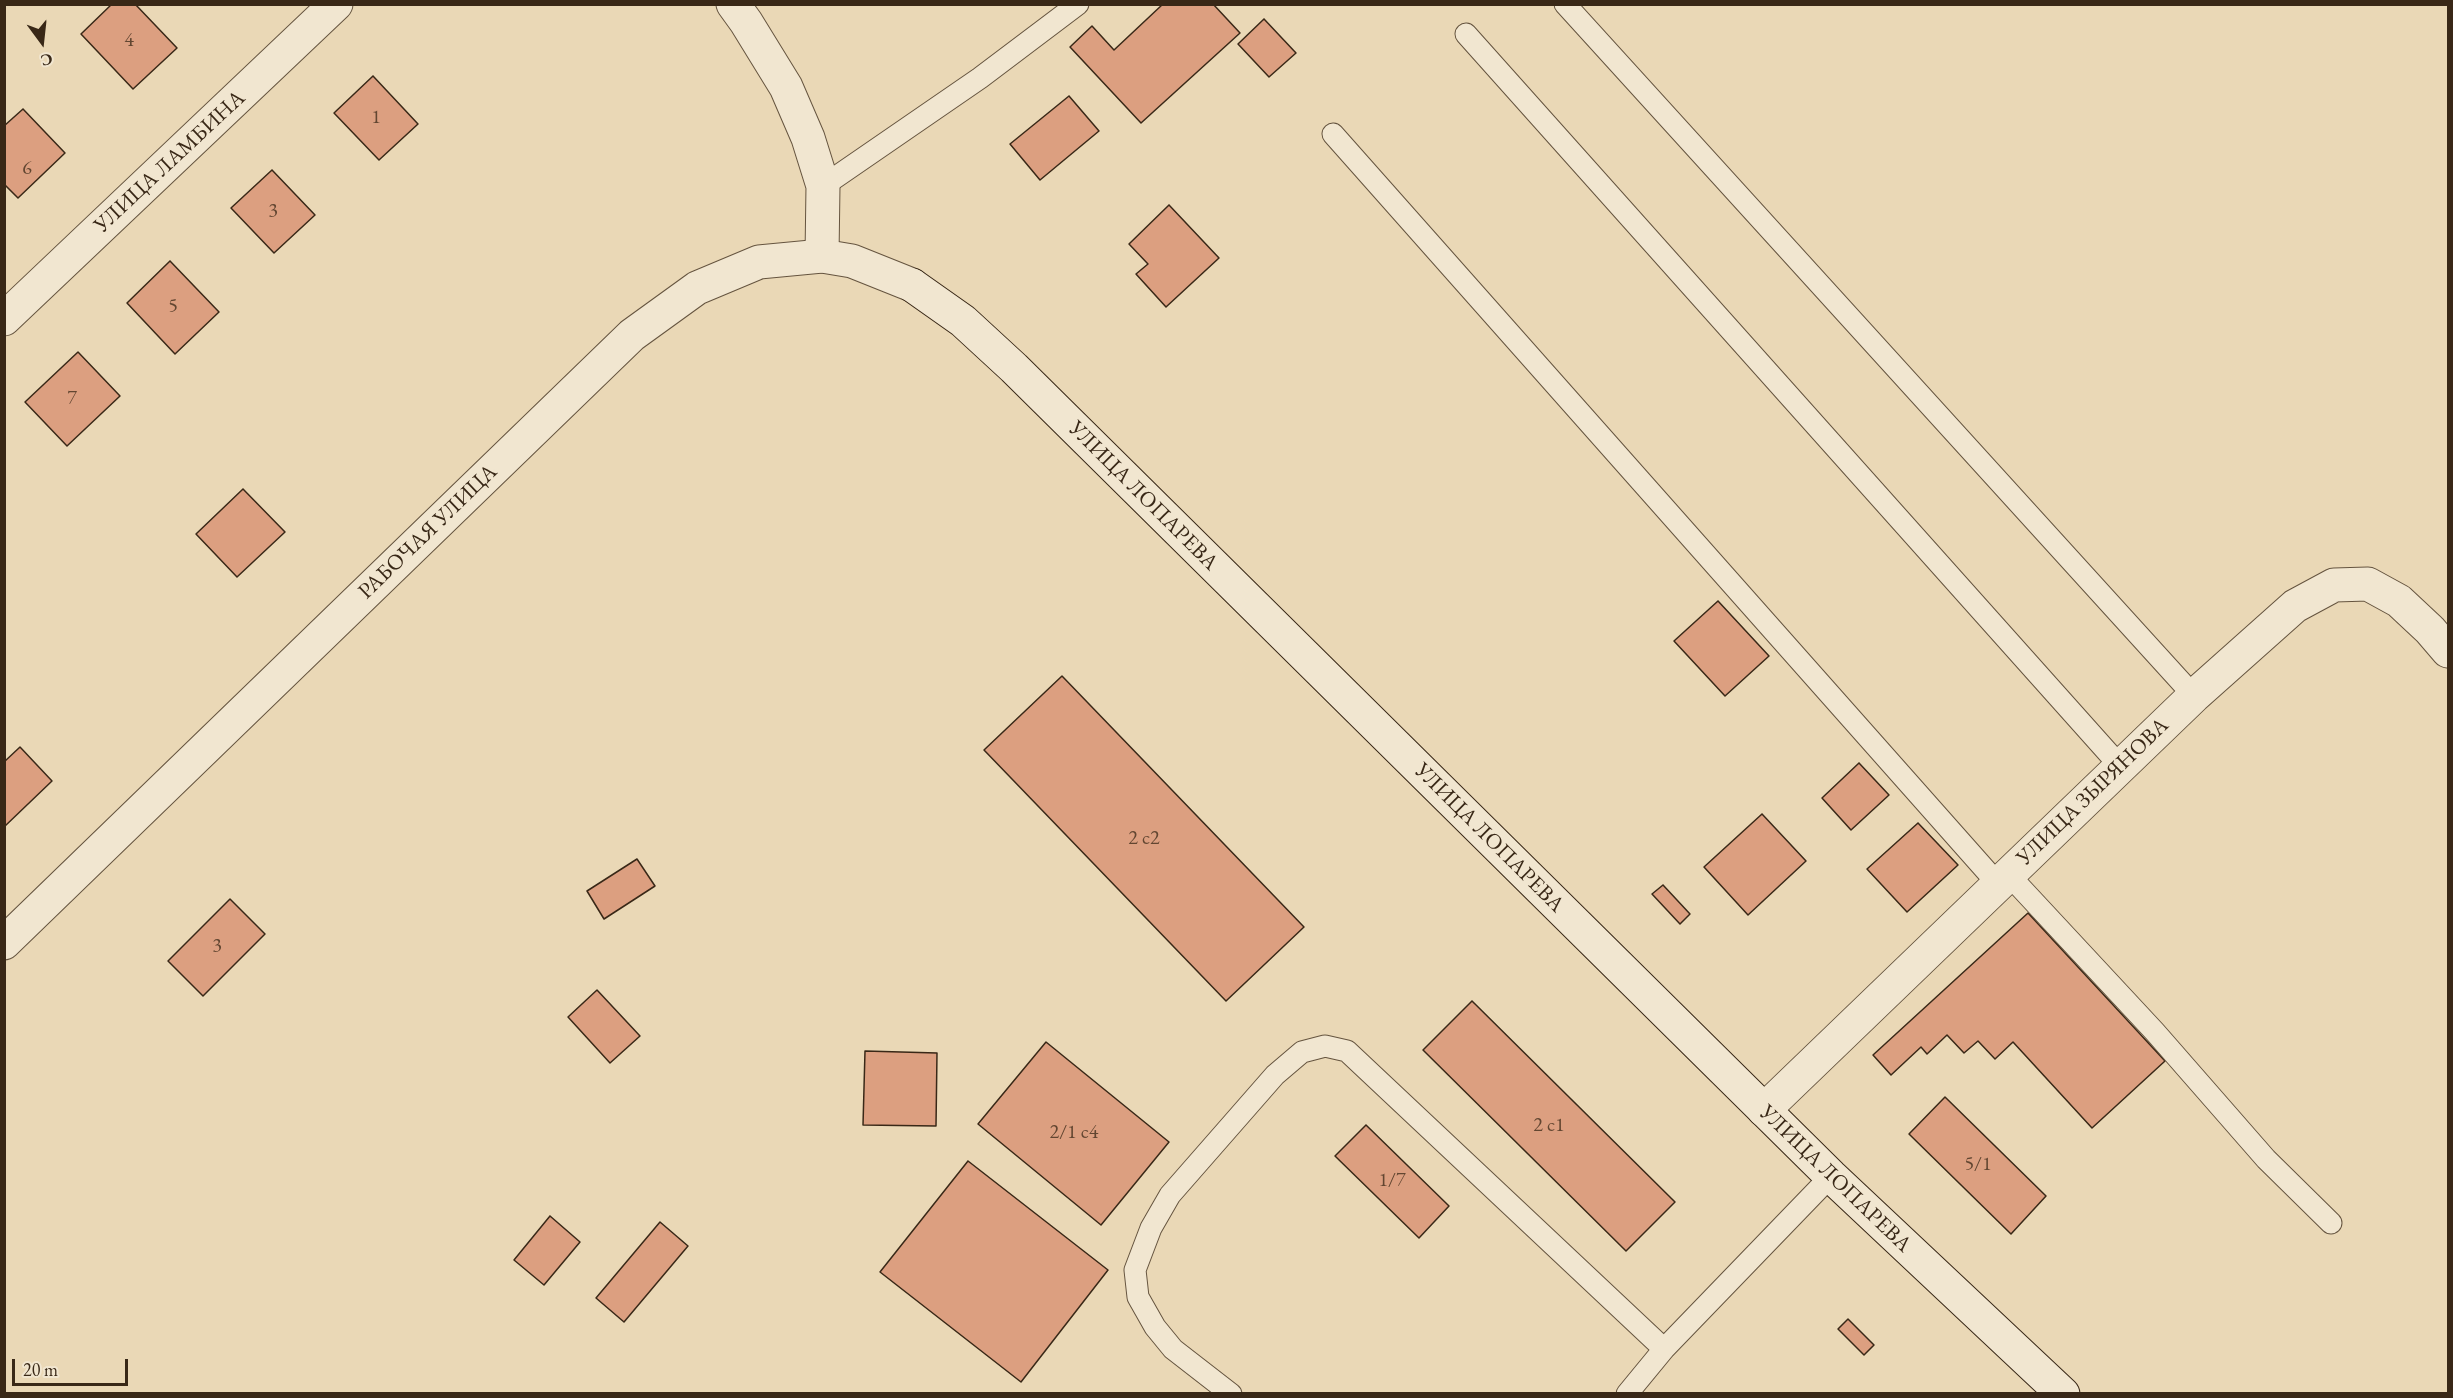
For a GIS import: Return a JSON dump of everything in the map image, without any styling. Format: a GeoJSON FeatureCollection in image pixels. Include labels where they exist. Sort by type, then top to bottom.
{"type":"FeatureCollection","features":[{"type":"Feature","properties":{"kind":"street","name":"УЛИЦА ЛАМБИНА"},"geometry":{"type":"LineString","coordinates":[[4,319],[336,4]]}},
{"type":"Feature","properties":{"kind":"street"},"geometry":{"type":"LineString","coordinates":[[747,10],[786,87],[808,138],[823,186],[822,256]]}},
{"type":"Feature","properties":{"kind":"street","name":"РАБОЧАЯ УЛИЦА"},"geometry":{"type":"LineString","coordinates":[[4,943],[633,335],[697,288],[759,262],[822,256],[852,261],[912,285]]}},
{"type":"Feature","properties":{"kind":"street","name":"УЛИЦА ЛОПАРЕВА"},"geometry":{"type":"LineString","coordinates":[[912,285],[963,321],[1014,368],[1831,1176],[2063,1394]]}},
{"type":"Feature","properties":{"kind":"street","name":"УЛИЦА ЗЫРЯНОВА"},"geometry":{"type":"LineString","coordinates":[[1764,1110],[2120,766],[2295,606],[2334,585],[2368,584],[2399,601],[2430,630],[2448,651]]}},
{"type":"Feature","properties":{"kind":"lane"},"geometry":{"type":"LineString","coordinates":[[823,186],[1022,47],[1078,4]]}},
{"type":"Feature","properties":{"kind":"lane"},"geometry":{"type":"LineString","coordinates":[[1565,4],[2194,696]]}},
{"type":"Feature","properties":{"kind":"lane"},"geometry":{"type":"LineString","coordinates":[[1466,34],[2120,766]]}},
{"type":"Feature","properties":{"kind":"lane"},"geometry":{"type":"LineString","coordinates":[[1333,134],[2003,879],[2155,1032],[2266,1159],[2331,1223]]}},
{"type":"Feature","properties":{"kind":"lane"},"geometry":{"type":"LineString","coordinates":[[1231,1394],[1173,1349],[1155,1327],[1138,1297],[1135,1270],[1151,1228],[1170,1195],[1275,1075],[1302,1052],[1325,1046],[1347,1051],[1664,1349]]}},
{"type":"Feature","properties":{"kind":"lane"},"geometry":{"type":"LineString","coordinates":[[1627,1394],[1664,1349],[1831,1176]]}},
{"type":"Feature","properties":{"kind":"building"},"geometry":{"type":"Polygon","coordinates":[[[112,4],[135,4],[177,48],[133,89],[81,34],[112,4]]]}},
{"type":"Feature","properties":{"kind":"building"},"geometry":{"type":"Polygon","coordinates":[[[1163,4],[1213,4],[1240,33],[1141,123],[1070,47],[1092,26],[1114,50],[1163,4]]]}},
{"type":"Feature","properties":{"kind":"building"},"geometry":{"type":"Polygon","coordinates":[[[1264,19],[1296,53],[1269,77],[1238,44],[1264,19]]]}},
{"type":"Feature","properties":{"kind":"building"},"geometry":{"type":"Polygon","coordinates":[[[373,76],[418,124],[379,160],[334,113],[373,76]]]}},
{"type":"Feature","properties":{"kind":"building"},"geometry":{"type":"Polygon","coordinates":[[[1069,96],[1099,131],[1040,180],[1010,144],[1069,96]]]}},
{"type":"Feature","properties":{"kind":"building"},"geometry":{"type":"Polygon","coordinates":[[[23,109],[65,153],[18,198],[4,184],[4,126],[23,109]]]}},
{"type":"Feature","properties":{"kind":"building"},"geometry":{"type":"Polygon","coordinates":[[[272,170],[315,215],[274,253],[231,208],[272,170]]]}},
{"type":"Feature","properties":{"kind":"building"},"geometry":{"type":"Polygon","coordinates":[[[1169,205],[1219,258],[1166,307],[1136,274],[1148,264],[1129,244],[1169,205]]]}},
{"type":"Feature","properties":{"kind":"building"},"geometry":{"type":"Polygon","coordinates":[[[170,261],[219,312],[175,354],[127,303],[170,261]]]}},
{"type":"Feature","properties":{"kind":"building"},"geometry":{"type":"Polygon","coordinates":[[[78,352],[120,396],[67,446],[25,402],[78,352]]]}},
{"type":"Feature","properties":{"kind":"building"},"geometry":{"type":"Polygon","coordinates":[[[243,489],[285,532],[237,577],[196,534],[243,489]]]}},
{"type":"Feature","properties":{"kind":"building"},"geometry":{"type":"Polygon","coordinates":[[[1718,601],[1769,656],[1725,696],[1674,641],[1718,601]]]}},
{"type":"Feature","properties":{"kind":"building"},"geometry":{"type":"Polygon","coordinates":[[[1062,676],[1304,927],[1226,1001],[984,750],[1062,676]]]}},
{"type":"Feature","properties":{"kind":"building"},"geometry":{"type":"Polygon","coordinates":[[[20,747],[52,781],[4,827],[4,762],[20,747]]]}},
{"type":"Feature","properties":{"kind":"building"},"geometry":{"type":"Polygon","coordinates":[[[1859,763],[1889,795],[1851,830],[1822,798],[1859,763]]]}},
{"type":"Feature","properties":{"kind":"building"},"geometry":{"type":"Polygon","coordinates":[[[1762,814],[1806,861],[1748,915],[1704,867],[1762,814]]]}},
{"type":"Feature","properties":{"kind":"building"},"geometry":{"type":"Polygon","coordinates":[[[1918,823],[1958,865],[1907,912],[1867,869],[1918,823]]]}},
{"type":"Feature","properties":{"kind":"building"},"geometry":{"type":"Polygon","coordinates":[[[637,859],[655,886],[604,919],[587,891],[637,859]]]}},
{"type":"Feature","properties":{"kind":"building"},"geometry":{"type":"Polygon","coordinates":[[[1663,885],[1690,914],[1680,924],[1652,894],[1663,885]]]}},
{"type":"Feature","properties":{"kind":"building"},"geometry":{"type":"Polygon","coordinates":[[[230,899],[265,934],[203,996],[168,961],[230,899]]]}},
{"type":"Feature","properties":{"kind":"building"},"geometry":{"type":"Polygon","coordinates":[[[2028,913],[2165,1061],[2092,1128],[2013,1042],[1995,1059],[1978,1041],[1964,1053],[1947,1035],[1927,1054],[1921,1047],[1891,1075],[1873,1055],[2028,913]]]}},
{"type":"Feature","properties":{"kind":"building"},"geometry":{"type":"Polygon","coordinates":[[[597,990],[640,1036],[610,1063],[568,1017],[597,990]]]}},
{"type":"Feature","properties":{"kind":"building"},"geometry":{"type":"Polygon","coordinates":[[[1472,1001],[1675,1202],[1626,1251],[1423,1050],[1472,1001]]]}},
{"type":"Feature","properties":{"kind":"building"},"geometry":{"type":"Polygon","coordinates":[[[1046,1042],[1169,1142],[1101,1225],[978,1124],[1046,1042]]]}},
{"type":"Feature","properties":{"kind":"building"},"geometry":{"type":"Polygon","coordinates":[[[865,1051],[937,1053],[936,1126],[863,1125],[865,1051]]]}},
{"type":"Feature","properties":{"kind":"building"},"geometry":{"type":"Polygon","coordinates":[[[1945,1097],[2046,1196],[2011,1234],[1909,1134],[1945,1097]]]}},
{"type":"Feature","properties":{"kind":"building"},"geometry":{"type":"Polygon","coordinates":[[[1366,1125],[1449,1206],[1419,1238],[1335,1156],[1366,1125]]]}},
{"type":"Feature","properties":{"kind":"building"},"geometry":{"type":"Polygon","coordinates":[[[968,1161],[1108,1270],[1021,1382],[880,1272],[968,1161]]]}},
{"type":"Feature","properties":{"kind":"building"},"geometry":{"type":"Polygon","coordinates":[[[550,1216],[580,1242],[544,1285],[514,1260],[550,1216]]]}},
{"type":"Feature","properties":{"kind":"building"},"geometry":{"type":"Polygon","coordinates":[[[660,1222],[688,1246],[624,1322],[596,1298],[660,1222]]]}},
{"type":"Feature","properties":{"kind":"building"},"geometry":{"type":"Polygon","coordinates":[[[1848,1319],[1874,1345],[1864,1355],[1838,1329],[1848,1319]]]}}]}
